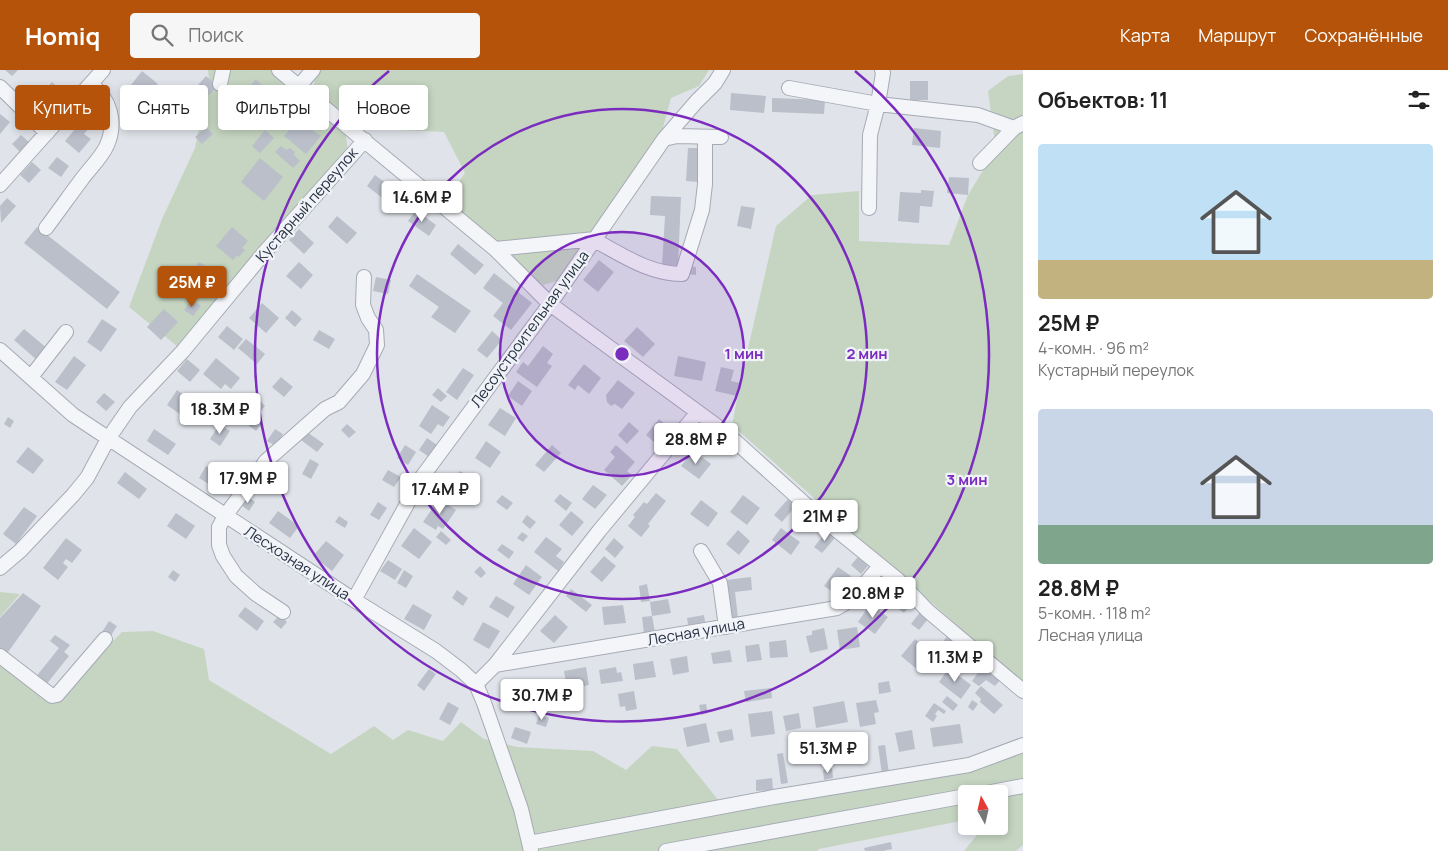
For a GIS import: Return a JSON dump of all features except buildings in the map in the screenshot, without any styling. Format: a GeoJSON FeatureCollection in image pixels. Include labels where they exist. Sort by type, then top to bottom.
{"type":"FeatureCollection","features":[{"type":"Feature","properties":{"kind":"street"},"geometry":{"type":"LineString","coordinates":[[0,185],[103,70]]}},
{"type":"Feature","properties":{"kind":"street"},"geometry":{"type":"LineString","coordinates":[[220,84],[223,70]]}},
{"type":"Feature","properties":{"kind":"street"},"geometry":{"type":"LineString","coordinates":[[279,70],[298,85]]}},
{"type":"Feature","properties":{"kind":"street"},"geometry":{"type":"LineString","coordinates":[[300,85],[313,70]]}},
{"type":"Feature","properties":{"kind":"street","name":"Лесоустроительная улица"},"geometry":{"type":"LineString","coordinates":[[354,600],[422,477],[596,240],[664,139],[696,102],[716,83],[723,70]]}},
{"type":"Feature","properties":{"kind":"street"},"geometry":{"type":"LineString","coordinates":[[869,208],[870,135],[878,104],[882,70]]}},
{"type":"Feature","properties":{"kind":"street"},"geometry":{"type":"LineString","coordinates":[[46,228],[107,146],[112,128],[112,116],[107,101],[91,84]]}},
{"type":"Feature","properties":{"kind":"street"},"geometry":{"type":"LineString","coordinates":[[0,88],[47,133]]}},
{"type":"Feature","properties":{"kind":"street"},"geometry":{"type":"LineString","coordinates":[[789,88],[878,104],[978,115],[1018,125]]}},
{"type":"Feature","properties":{"kind":"street"},"geometry":{"type":"LineString","coordinates":[[329,111],[495,249],[550,304],[725,432],[806,505],[898,580],[928,611],[1023,691]]}},
{"type":"Feature","properties":{"kind":"street"},"geometry":{"type":"LineString","coordinates":[[980,162],[1018,125]]}},
{"type":"Feature","properties":{"kind":"street"},"geometry":{"type":"LineString","coordinates":[[664,139],[677,136],[722,137]]}},
{"type":"Feature","properties":{"kind":"street"},"geometry":{"type":"LineString","coordinates":[[495,249],[596,240],[648,268],[668,274],[682,274],[702,210],[705,184],[705,136]]}},
{"type":"Feature","properties":{"kind":"street","name":"Кустарный переулок"},"geometry":{"type":"LineString","coordinates":[[0,568],[20,551],[73,495],[87,478],[108,439],[130,407],[183,351],[264,253],[365,140]]}},
{"type":"Feature","properties":{"kind":"street"},"geometry":{"type":"LineString","coordinates":[[283,612],[256,594],[228,566],[219,545],[219,528],[225,516],[266,461],[282,449],[318,414],[339,402],[363,374],[377,345],[376,330],[368,318],[363,305],[364,277]]}},
{"type":"Feature","properties":{"kind":"street"},"geometry":{"type":"LineString","coordinates":[[31,377],[66,332]]}},
{"type":"Feature","properties":{"kind":"street","name":"Лесхозная улица"},"geometry":{"type":"LineString","coordinates":[[0,350],[73,415],[354,600],[436,651],[476,684]]}},
{"type":"Feature","properties":{"kind":"street"},"geometry":{"type":"LineString","coordinates":[[698,412],[599,531],[495,665],[476,684],[521,809],[530,847],[774,797],[969,765],[1023,745]]}},
{"type":"Feature","properties":{"kind":"street"},"geometry":{"type":"LineString","coordinates":[[702,551],[720,583],[726,627]]}},
{"type":"Feature","properties":{"kind":"street","name":"Лесная улица"},"geometry":{"type":"LineString","coordinates":[[495,665],[838,608],[852,599],[880,566]]}},
{"type":"Feature","properties":{"kind":"street"},"geometry":{"type":"LineString","coordinates":[[0,656],[52,696],[57,694],[105,639]]}},
{"type":"Feature","properties":{"kind":"street"},"geometry":{"type":"LineString","coordinates":[[1008,789],[1023,786]]}},
{"type":"Feature","properties":{"kind":"street"},"geometry":{"type":"LineString","coordinates":[[666,851],[958,797]]}},
{"type":"Feature","properties":{"kind":"green space"},"geometry":{"type":"Polygon","coordinates":[[[208,70],[279,70],[297,85],[218,85],[218,130],[329,130],[329,112],[339,120],[339,130],[345,130],[349,157],[183,351],[129,307],[162,219],[195,148],[199,130],[208,130],[208,70]]]}},
{"type":"Feature","properties":{"kind":"green space"},"geometry":{"type":"Polygon","coordinates":[[[318,70],[709,70],[699,86],[671,98],[661,135],[557,281],[543,285],[444,202],[465,173],[444,132],[398,130],[428,130],[428,85],[339,85],[339,107],[334,112],[329,108],[329,85],[313,85],[318,70]]]}},
{"type":"Feature","properties":{"kind":"green space"},"geometry":{"type":"Polygon","coordinates":[[[1023,74],[1023,684],[732,425],[776,226],[812,195],[859,191],[859,241],[949,245],[968,195],[996,149],[988,91],[1008,76],[1023,74]]]}},
{"type":"Feature","properties":{"kind":"green space"},"geometry":{"type":"Polygon","coordinates":[[[0,592],[20,594],[0,617],[0,592]]]}},
{"type":"Feature","properties":{"kind":"green space"},"geometry":{"type":"Polygon","coordinates":[[[153,631],[204,649],[209,680],[331,754],[374,726],[393,740],[408,730],[443,741],[461,722],[484,739],[517,747],[593,751],[626,770],[652,746],[677,749],[724,807],[1023,749],[1023,845],[1016,851],[964,851],[977,835],[1008,835],[1008,785],[958,785],[958,822],[819,849],[817,851],[0,851],[0,651],[58,695],[122,632],[153,631]]]}}]}
